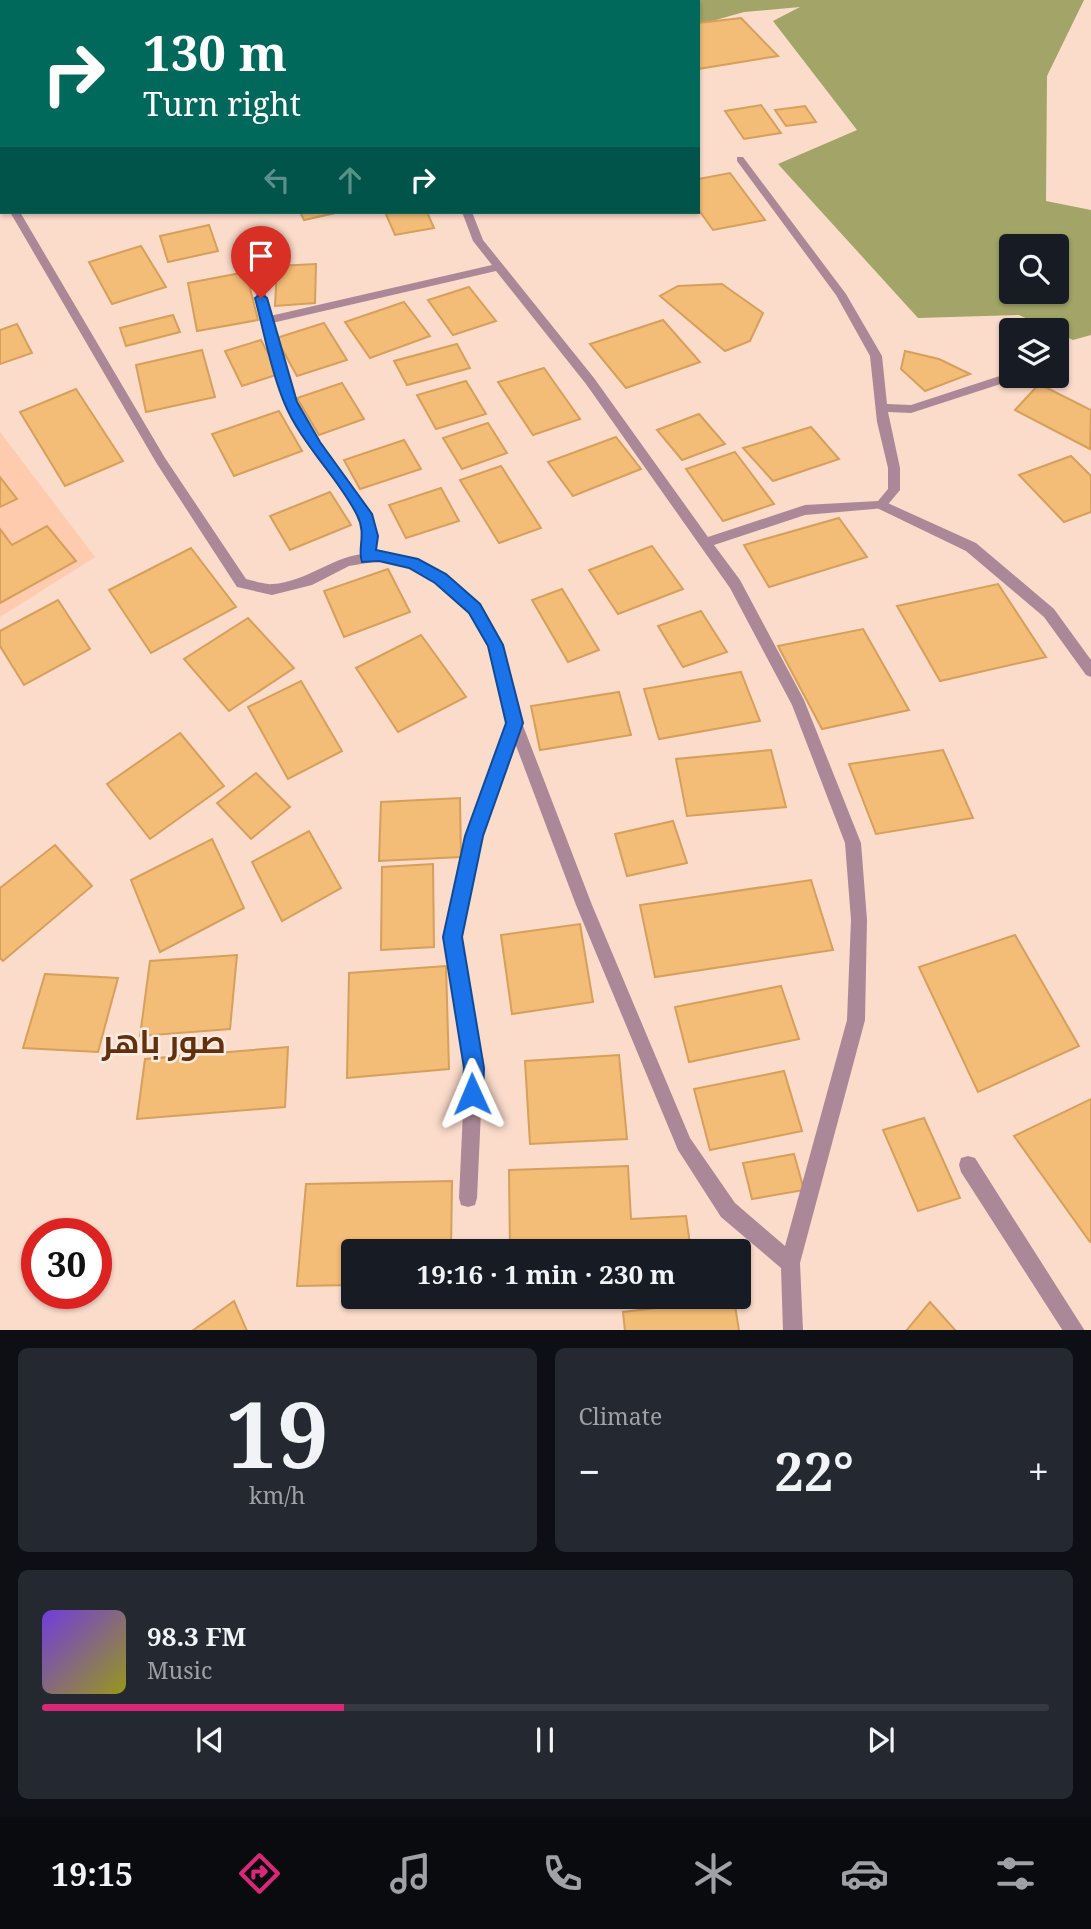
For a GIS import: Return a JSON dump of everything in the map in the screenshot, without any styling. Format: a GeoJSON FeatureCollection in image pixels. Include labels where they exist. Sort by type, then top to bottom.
{"type":"FeatureCollection","features":[{"type":"Feature","properties":{"kind":"street"},"geometry":{"type":"LineString","coordinates":[[0,100],[0,113]]}},
{"type":"Feature","properties":{"kind":"street"},"geometry":{"type":"LineString","coordinates":[[740,159],[841,294],[876,356],[881,408],[894,468],[894,489],[881,505]]}},
{"type":"Feature","properties":{"kind":"street"},"geometry":{"type":"LineString","coordinates":[[16,214],[161,461],[242,583],[272,590],[307,580],[346,561],[379,556],[413,563],[440,579],[475,608],[495,645],[515,723],[584,905],[684,1144],[728,1210],[790,1263]]}},
{"type":"Feature","properties":{"kind":"street"},"geometry":{"type":"LineString","coordinates":[[468,214],[478,241],[590,381],[735,584],[799,705],[853,843],[859,920],[856,1020],[790,1263],[793,1330]]}},
{"type":"Feature","properties":{"kind":"street"},"geometry":{"type":"LineString","coordinates":[[254,257],[266,321],[290,402],[315,446],[365,514],[371,536],[368,558]]}},
{"type":"Feature","properties":{"kind":"street"},"geometry":{"type":"LineString","coordinates":[[266,321],[498,267]]}},
{"type":"Feature","properties":{"kind":"street"},"geometry":{"type":"LineString","coordinates":[[881,408],[911,409],[999,380]]}},
{"type":"Feature","properties":{"kind":"street"},"geometry":{"type":"LineString","coordinates":[[705,543],[805,510],[881,505],[971,547],[1049,613],[1091,671]]}},
{"type":"Feature","properties":{"kind":"street"},"geometry":{"type":"LineString","coordinates":[[468,1198],[474,1068],[452,937],[474,836],[515,723]]}},
{"type":"Feature","properties":{"kind":"street"},"geometry":{"type":"LineString","coordinates":[[968,1165],[1074,1330]]}},
{"type":"Feature","properties":{"kind":"shaded area"},"geometry":{"type":"Polygon","coordinates":[[[0,432],[95,557],[0,617],[0,432]]]}},
{"type":"Feature","properties":{"kind":"green space"},"geometry":{"type":"Polygon","coordinates":[[[700,0],[1084,0],[1047,76],[1046,201],[1091,210],[1091,335],[1073,340],[1069,338],[1069,318],[1025,318],[1019,315],[918,318],[778,164],[857,130],[773,21],[800,7],[744,12],[700,24],[700,0]]]}},
{"type":"Feature","properties":{"kind":"building"},"geometry":{"type":"Polygon","coordinates":[[[741,18],[778,56],[700,69],[700,23],[741,18]]]}},
{"type":"Feature","properties":{"kind":"building"},"geometry":{"type":"Polygon","coordinates":[[[761,105],[781,133],[744,139],[725,111],[761,105]]]}},
{"type":"Feature","properties":{"kind":"building"},"geometry":{"type":"Polygon","coordinates":[[[805,106],[816,122],[786,126],[775,110],[805,106]]]}},
{"type":"Feature","properties":{"kind":"building"},"geometry":{"type":"Polygon","coordinates":[[[730,173],[765,220],[713,230],[700,212],[700,179],[730,173]]]}},
{"type":"Feature","properties":{"kind":"building"},"geometry":{"type":"Polygon","coordinates":[[[301,214],[331,214],[304,220],[301,214]]]}},
{"type":"Feature","properties":{"kind":"building"},"geometry":{"type":"Polygon","coordinates":[[[386,214],[428,214],[434,228],[395,235],[386,214]]]}},
{"type":"Feature","properties":{"kind":"building"},"geometry":{"type":"Polygon","coordinates":[[[209,225],[218,251],[168,262],[160,236],[209,225]]]}},
{"type":"Feature","properties":{"kind":"building"},"geometry":{"type":"Polygon","coordinates":[[[141,246],[166,287],[112,304],[89,262],[141,246]]]}},
{"type":"Feature","properties":{"kind":"building"},"geometry":{"type":"Polygon","coordinates":[[[316,264],[315,303],[275,306],[277,266],[316,264]]]}},
{"type":"Feature","properties":{"kind":"building"},"geometry":{"type":"Polygon","coordinates":[[[246,272],[258,320],[197,331],[188,283],[246,272]]]}},
{"type":"Feature","properties":{"kind":"building"},"geometry":{"type":"Polygon","coordinates":[[[722,284],[763,313],[750,341],[725,351],[660,296],[678,286],[722,284]]]}},
{"type":"Feature","properties":{"kind":"building"},"geometry":{"type":"Polygon","coordinates":[[[469,287],[496,321],[453,335],[428,300],[469,287]]]}},
{"type":"Feature","properties":{"kind":"building"},"geometry":{"type":"Polygon","coordinates":[[[404,302],[430,336],[370,358],[345,322],[404,302]]]}},
{"type":"Feature","properties":{"kind":"building"},"geometry":{"type":"Polygon","coordinates":[[[173,315],[180,332],[126,346],[120,328],[173,315]]]}},
{"type":"Feature","properties":{"kind":"building"},"geometry":{"type":"Polygon","coordinates":[[[663,320],[700,362],[626,388],[590,344],[663,320]]]}},
{"type":"Feature","properties":{"kind":"building"},"geometry":{"type":"Polygon","coordinates":[[[324,323],[347,360],[297,376],[276,338],[324,323]]]}},
{"type":"Feature","properties":{"kind":"building"},"geometry":{"type":"Polygon","coordinates":[[[17,324],[32,353],[0,364],[0,330],[17,324]]]}},
{"type":"Feature","properties":{"kind":"building"},"geometry":{"type":"Polygon","coordinates":[[[261,340],[279,374],[242,386],[225,351],[261,340]]]}},
{"type":"Feature","properties":{"kind":"building"},"geometry":{"type":"Polygon","coordinates":[[[457,344],[470,368],[407,385],[394,361],[457,344]]]}},
{"type":"Feature","properties":{"kind":"building"},"geometry":{"type":"Polygon","coordinates":[[[202,350],[215,397],[146,412],[136,365],[202,350]]]}},
{"type":"Feature","properties":{"kind":"building"},"geometry":{"type":"Polygon","coordinates":[[[905,351],[939,359],[970,374],[925,391],[901,369],[905,351]]]}},
{"type":"Feature","properties":{"kind":"building"},"geometry":{"type":"Polygon","coordinates":[[[544,368],[580,419],[533,435],[498,382],[544,368]]]}},
{"type":"Feature","properties":{"kind":"building"},"geometry":{"type":"Polygon","coordinates":[[[466,381],[486,414],[436,429],[417,395],[466,381]]]}},
{"type":"Feature","properties":{"kind":"building"},"geometry":{"type":"Polygon","coordinates":[[[342,383],[364,419],[319,435],[297,398],[342,383]]]}},
{"type":"Feature","properties":{"kind":"building"},"geometry":{"type":"Polygon","coordinates":[[[1035,388],[1047,388],[1091,410],[1090,449],[1015,410],[1035,388]]]}},
{"type":"Feature","properties":{"kind":"building"},"geometry":{"type":"Polygon","coordinates":[[[76,389],[123,461],[65,486],[20,412],[76,389]]]}},
{"type":"Feature","properties":{"kind":"building"},"geometry":{"type":"Polygon","coordinates":[[[279,411],[302,451],[234,476],[212,434],[279,411]]]}},
{"type":"Feature","properties":{"kind":"building"},"geometry":{"type":"Polygon","coordinates":[[[699,414],[725,444],[682,460],[657,430],[699,414]]]}},
{"type":"Feature","properties":{"kind":"building"},"geometry":{"type":"Polygon","coordinates":[[[488,423],[507,453],[462,469],[443,438],[488,423]]]}},
{"type":"Feature","properties":{"kind":"building"},"geometry":{"type":"Polygon","coordinates":[[[811,427],[839,459],[773,481],[743,448],[811,427]]]}},
{"type":"Feature","properties":{"kind":"building"},"geometry":{"type":"Polygon","coordinates":[[[616,437],[641,469],[573,496],[548,462],[616,437]]]}},
{"type":"Feature","properties":{"kind":"building"},"geometry":{"type":"Polygon","coordinates":[[[404,440],[421,469],[360,489],[344,460],[404,440]]]}},
{"type":"Feature","properties":{"kind":"building"},"geometry":{"type":"Polygon","coordinates":[[[735,452],[774,504],[723,521],[686,469],[735,452]]]}},
{"type":"Feature","properties":{"kind":"building"},"geometry":{"type":"Polygon","coordinates":[[[1071,456],[1091,476],[1091,512],[1064,522],[1019,475],[1071,456]]]}},
{"type":"Feature","properties":{"kind":"building"},"geometry":{"type":"Polygon","coordinates":[[[501,466],[541,528],[499,543],[460,480],[501,466]]]}},
{"type":"Feature","properties":{"kind":"building"},"geometry":{"type":"Polygon","coordinates":[[[0,477],[17,499],[0,507],[0,477]]]}},
{"type":"Feature","properties":{"kind":"building"},"geometry":{"type":"Polygon","coordinates":[[[441,488],[459,521],[406,538],[389,505],[441,488]]]}},
{"type":"Feature","properties":{"kind":"building"},"geometry":{"type":"Polygon","coordinates":[[[330,492],[351,525],[290,550],[270,516],[330,492]]]}},
{"type":"Feature","properties":{"kind":"building"},"geometry":{"type":"Polygon","coordinates":[[[839,518],[867,557],[769,587],[744,545],[839,518]]]}},
{"type":"Feature","properties":{"kind":"building"},"geometry":{"type":"Polygon","coordinates":[[[47,526],[76,561],[0,603],[0,529],[12,545],[47,526]]]}},
{"type":"Feature","properties":{"kind":"building"},"geometry":{"type":"Polygon","coordinates":[[[652,546],[683,589],[618,614],[589,570],[652,546]]]}},
{"type":"Feature","properties":{"kind":"building"},"geometry":{"type":"Polygon","coordinates":[[[191,548],[236,607],[151,653],[109,590],[191,548]]]}},
{"type":"Feature","properties":{"kind":"building"},"geometry":{"type":"Polygon","coordinates":[[[388,569],[410,612],[344,637],[324,591],[388,569]]]}},
{"type":"Feature","properties":{"kind":"building"},"geometry":{"type":"Polygon","coordinates":[[[998,584],[1046,657],[940,681],[897,606],[998,584]]]}},
{"type":"Feature","properties":{"kind":"building"},"geometry":{"type":"Polygon","coordinates":[[[562,589],[599,650],[568,662],[532,600],[562,589]]]}},
{"type":"Feature","properties":{"kind":"building"},"geometry":{"type":"Polygon","coordinates":[[[58,600],[90,649],[24,685],[0,646],[0,631],[58,600]]]}},
{"type":"Feature","properties":{"kind":"building"},"geometry":{"type":"Polygon","coordinates":[[[701,611],[727,652],[683,667],[658,626],[701,611]]]}},
{"type":"Feature","properties":{"kind":"building"},"geometry":{"type":"Polygon","coordinates":[[[248,618],[294,668],[229,711],[184,659],[248,618]]]}},
{"type":"Feature","properties":{"kind":"building"},"geometry":{"type":"Polygon","coordinates":[[[863,629],[909,710],[822,729],[778,646],[863,629]]]}},
{"type":"Feature","properties":{"kind":"building"},"geometry":{"type":"Polygon","coordinates":[[[421,635],[466,697],[398,732],[356,668],[421,635]]]}},
{"type":"Feature","properties":{"kind":"building"},"geometry":{"type":"Polygon","coordinates":[[[741,672],[760,721],[659,739],[644,689],[741,672]]]}},
{"type":"Feature","properties":{"kind":"building"},"geometry":{"type":"Polygon","coordinates":[[[301,681],[342,751],[288,779],[248,707],[301,681]]]}},
{"type":"Feature","properties":{"kind":"building"},"geometry":{"type":"Polygon","coordinates":[[[619,692],[631,735],[540,750],[531,706],[619,692]]]}},
{"type":"Feature","properties":{"kind":"building"},"geometry":{"type":"Polygon","coordinates":[[[180,733],[224,786],[150,839],[107,784],[180,733]]]}},
{"type":"Feature","properties":{"kind":"building"},"geometry":{"type":"Polygon","coordinates":[[[771,750],[786,807],[687,816],[676,759],[771,750]]]}},
{"type":"Feature","properties":{"kind":"building"},"geometry":{"type":"Polygon","coordinates":[[[943,750],[973,818],[876,834],[849,764],[943,750]]]}},
{"type":"Feature","properties":{"kind":"building"},"geometry":{"type":"Polygon","coordinates":[[[256,773],[290,807],[251,839],[217,803],[256,773]]]}},
{"type":"Feature","properties":{"kind":"building"},"geometry":{"type":"Polygon","coordinates":[[[460,798],[461,857],[379,861],[381,802],[460,798]]]}},
{"type":"Feature","properties":{"kind":"building"},"geometry":{"type":"Polygon","coordinates":[[[673,821],[687,863],[627,876],[615,834],[673,821]]]}},
{"type":"Feature","properties":{"kind":"building"},"geometry":{"type":"Polygon","coordinates":[[[309,831],[341,888],[282,921],[252,862],[309,831]]]}},
{"type":"Feature","properties":{"kind":"building"},"geometry":{"type":"Polygon","coordinates":[[[212,839],[244,908],[160,952],[131,880],[212,839]]]}},
{"type":"Feature","properties":{"kind":"building"},"geometry":{"type":"Polygon","coordinates":[[[55,845],[92,886],[3,961],[0,958],[0,888],[55,845]]]}},
{"type":"Feature","properties":{"kind":"building"},"geometry":{"type":"Polygon","coordinates":[[[433,864],[434,947],[381,950],[382,867],[433,864]]]}},
{"type":"Feature","properties":{"kind":"building"},"geometry":{"type":"Polygon","coordinates":[[[811,880],[833,950],[655,977],[640,905],[811,880]]]}},
{"type":"Feature","properties":{"kind":"building"},"geometry":{"type":"Polygon","coordinates":[[[580,924],[593,1002],[512,1014],[501,935],[580,924]]]}},
{"type":"Feature","properties":{"kind":"building"},"geometry":{"type":"Polygon","coordinates":[[[1015,935],[1079,1046],[978,1092],[919,967],[1015,935]]]}},
{"type":"Feature","properties":{"kind":"building"},"geometry":{"type":"Polygon","coordinates":[[[237,955],[230,1029],[140,1036],[150,961],[237,955]]]}},
{"type":"Feature","properties":{"kind":"building"},"geometry":{"type":"Polygon","coordinates":[[[446,966],[449,1069],[347,1078],[349,973],[446,966]]]}},
{"type":"Feature","properties":{"kind":"building"},"geometry":{"type":"Polygon","coordinates":[[[45,974],[118,978],[98,1052],[23,1048],[45,974]]]}},
{"type":"Feature","properties":{"kind":"building"},"geometry":{"type":"Polygon","coordinates":[[[781,986],[799,1039],[689,1062],[675,1007],[781,986]]]}},
{"type":"Feature","properties":{"kind":"building"},"geometry":{"type":"Polygon","coordinates":[[[288,1047],[285,1107],[137,1119],[145,1059],[288,1047]]]}},
{"type":"Feature","properties":{"kind":"building"},"geometry":{"type":"Polygon","coordinates":[[[619,1055],[627,1139],[530,1144],[525,1061],[619,1055]]]}},
{"type":"Feature","properties":{"kind":"building"},"geometry":{"type":"Polygon","coordinates":[[[784,1071],[802,1131],[710,1150],[694,1089],[784,1071]]]}},
{"type":"Feature","properties":{"kind":"building"},"geometry":{"type":"Polygon","coordinates":[[[1091,1099],[1091,1241],[1090,1242],[1014,1136],[1091,1099]]]}},
{"type":"Feature","properties":{"kind":"building"},"geometry":{"type":"Polygon","coordinates":[[[924,1118],[960,1198],[918,1211],[883,1130],[924,1118]]]}},
{"type":"Feature","properties":{"kind":"building"},"geometry":{"type":"Polygon","coordinates":[[[794,1154],[804,1190],[752,1199],[743,1163],[794,1154]]]}},
{"type":"Feature","properties":{"kind":"building"},"geometry":{"type":"Polygon","coordinates":[[[628,1166],[631,1219],[686,1216],[689,1239],[510,1239],[509,1170],[628,1166]]]}},
{"type":"Feature","properties":{"kind":"building"},"geometry":{"type":"Polygon","coordinates":[[[452,1181],[451,1239],[341,1239],[341,1285],[297,1286],[306,1184],[452,1181]]]}},
{"type":"Feature","properties":{"kind":"building"},"geometry":{"type":"Polygon","coordinates":[[[234,1301],[247,1330],[193,1330],[234,1301]]]}},
{"type":"Feature","properties":{"kind":"building"},"geometry":{"type":"Polygon","coordinates":[[[930,1302],[955,1330],[907,1330],[930,1302]]]}},
{"type":"Feature","properties":{"kind":"building"},"geometry":{"type":"Polygon","coordinates":[[[649,1309],[736,1309],[739,1330],[625,1330],[623,1312],[649,1309]]]}},
{"type":"Feature","properties":{"kind":"district","name":"صور باهر"},"geometry":{"type":"Point","coordinates":[164,1040]}},
{"type":"Feature","properties":{"kind":"route"},"geometry":{"type":"LineString","coordinates":[[261,298],[290,402],[315,446],[365,514],[371,536],[368,558],[379,556],[413,563],[440,579],[475,608],[495,645],[515,723],[474,836],[452,937],[474,1068],[472,1094]]}}]}
